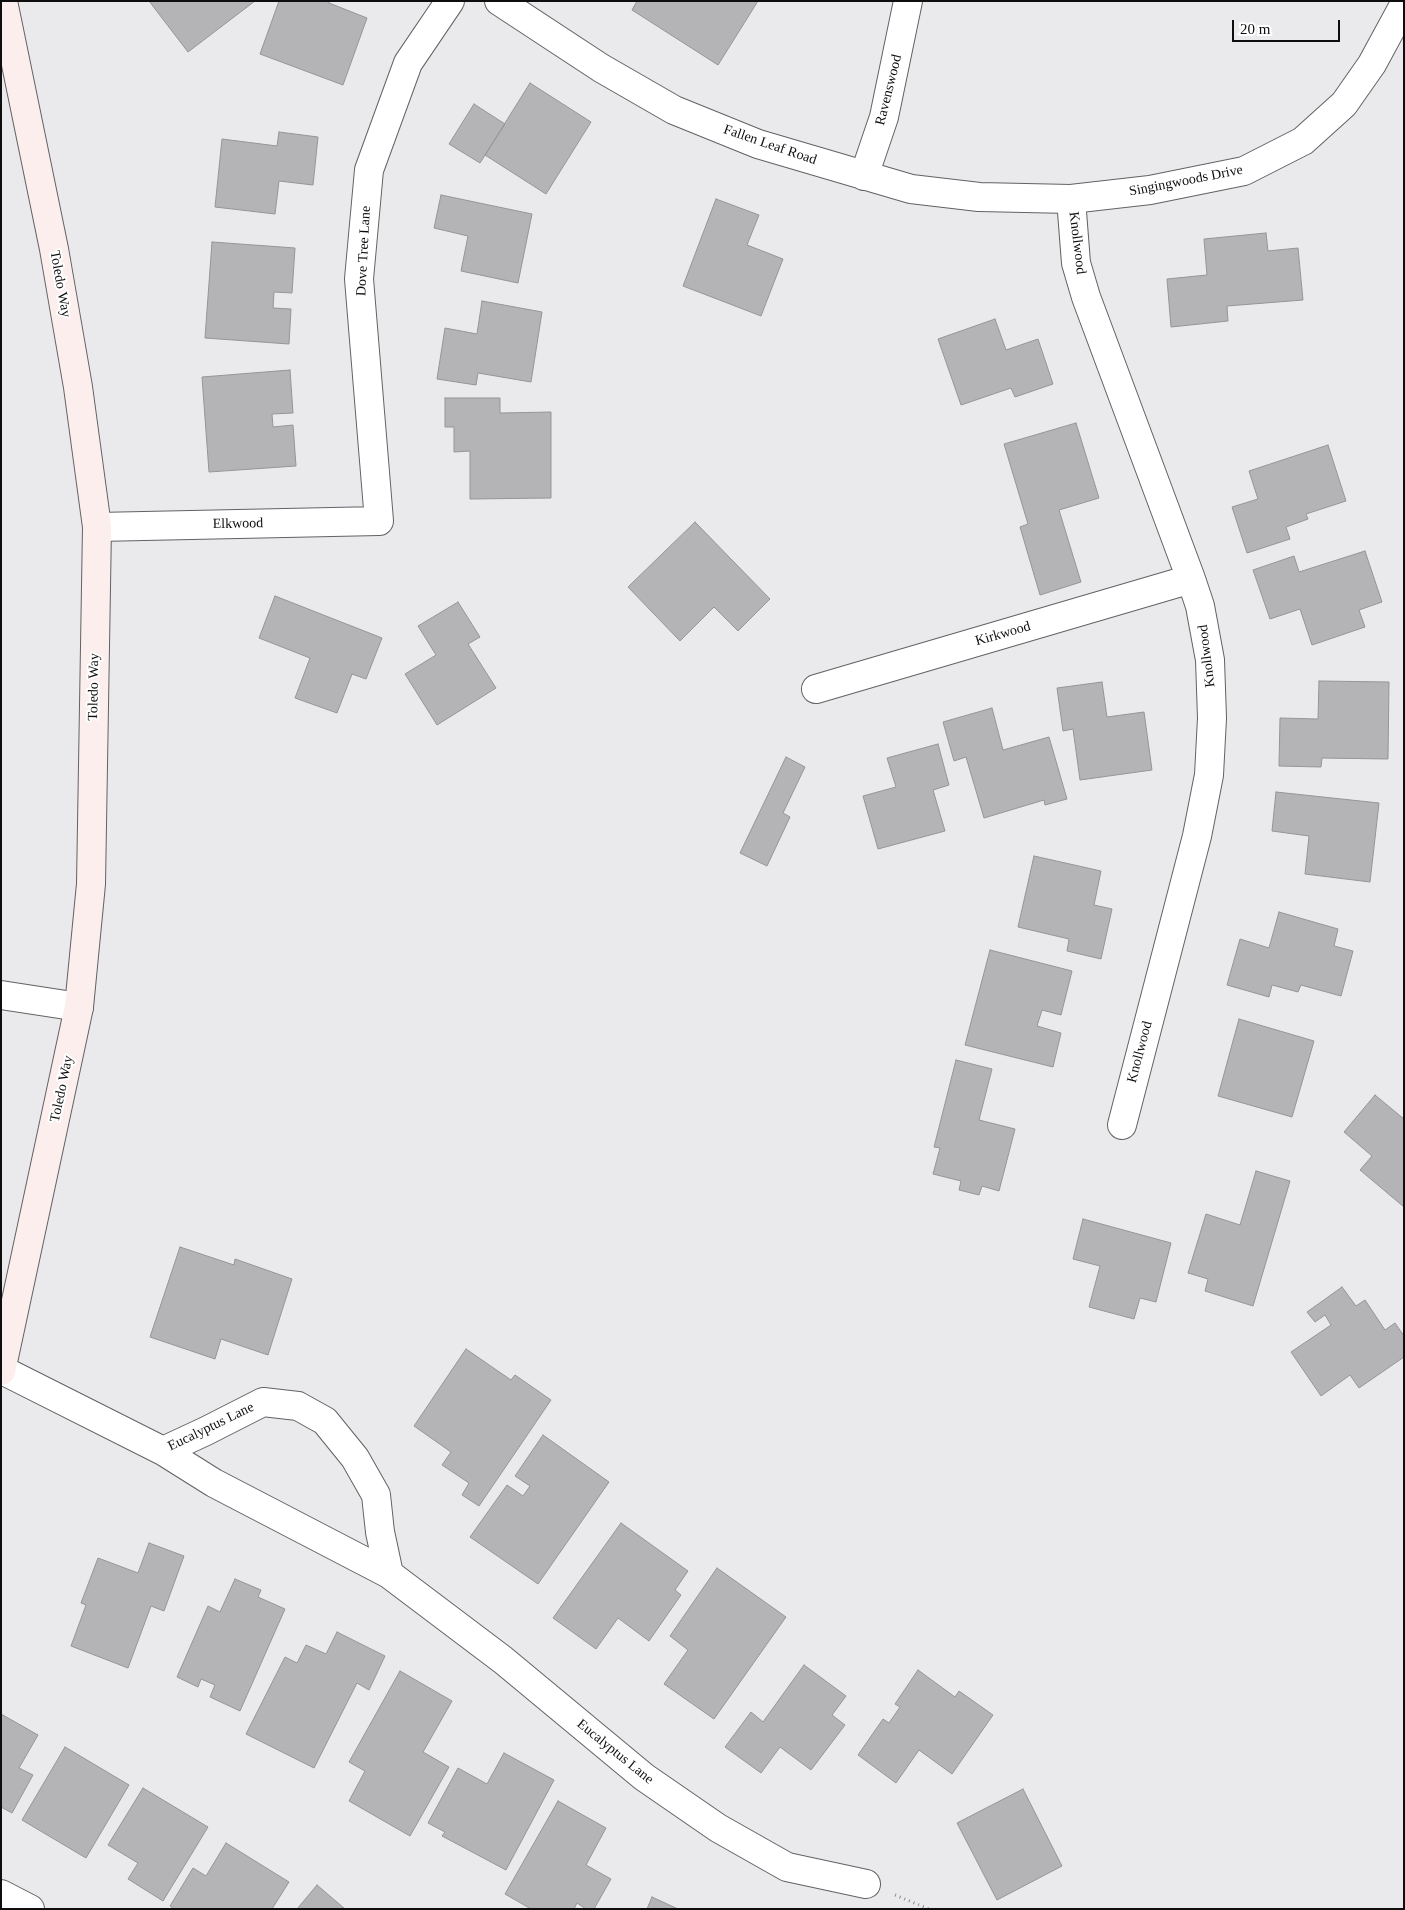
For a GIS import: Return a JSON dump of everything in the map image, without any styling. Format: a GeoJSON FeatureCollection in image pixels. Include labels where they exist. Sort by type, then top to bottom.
{"type":"FeatureCollection","features":[{"type":"Feature","properties":{"kind":"main road","name":"Toledo Way"},"geometry":{"type":"LineString","coordinates":[[2,1371],[79,1008],[91,884],[97,527],[77,378],[54,249],[3,1]]}},
{"type":"Feature","properties":{"kind":"street","name":"Dove Tree Lane"},"geometry":{"type":"LineString","coordinates":[[379,521],[360,280],[369,170],[408,63],[450,1]]}},
{"type":"Feature","properties":{"kind":"street","name":"Fallen Leaf Road"},"geometry":{"type":"LineString","coordinates":[[499,1],[601,68],[674,110],[758,144],[911,189],[979,197],[1071,199]]}},
{"type":"Feature","properties":{"kind":"street","name":"Ravenswood"},"geometry":{"type":"LineString","coordinates":[[864,176],[884,117],[908,1]]}},
{"type":"Feature","properties":{"kind":"street","name":"Singingwoods Drive"},"geometry":{"type":"LineString","coordinates":[[1071,199],[1150,190],[1244,171],[1304,141],[1344,104],[1372,64],[1404,5]]}},
{"type":"Feature","properties":{"kind":"street","name":"Knollwood"},"geometry":{"type":"LineString","coordinates":[[1071,199],[1076,263],[1086,297],[1191,578],[1200,606],[1210,660],[1212,718],[1209,775],[1194,846],[1122,1125]]}},
{"type":"Feature","properties":{"kind":"street","name":"Elkwood"},"geometry":{"type":"LineString","coordinates":[[97,527],[379,521]]}},
{"type":"Feature","properties":{"kind":"street","name":"Kirkwood"},"geometry":{"type":"LineString","coordinates":[[816,689],[1191,578]]}},
{"type":"Feature","properties":{"kind":"street"},"geometry":{"type":"LineString","coordinates":[[1,995],[79,1008]]}},
{"type":"Feature","properties":{"kind":"street","name":"Eucalyptus Lane"},"geometry":{"type":"LineString","coordinates":[[2,1371],[163,1451],[214,1484],[389,1574],[503,1660],[644,1778],[718,1828],[787,1867],[866,1884]]}},
{"type":"Feature","properties":{"kind":"street","name":"Eucalyptus Lane"},"geometry":{"type":"LineString","coordinates":[[163,1451],[206,1432],[263,1402],[298,1406],[325,1421],[355,1458],[376,1495],[380,1532],[389,1574]]}},
{"type":"Feature","properties":{"kind":"street"},"geometry":{"type":"LineString","coordinates":[[1,1894],[30,1909]]}},
{"type":"Feature","properties":{"kind":"building"},"geometry":{"type":"Polygon","coordinates":[[[149,1],[255,1],[188,52],[149,1]]]}},
{"type":"Feature","properties":{"kind":"building"},"geometry":{"type":"Polygon","coordinates":[[[279,1],[329,1],[329,3],[367,18],[343,85],[260,54],[279,1]]]}},
{"type":"Feature","properties":{"kind":"building"},"geometry":{"type":"Polygon","coordinates":[[[637,1],[758,1],[718,65],[632,10],[637,1]]]}},
{"type":"Feature","properties":{"kind":"building"},"geometry":{"type":"Polygon","coordinates":[[[530,83],[591,122],[546,194],[485,155],[530,83]]]}},
{"type":"Feature","properties":{"kind":"building"},"geometry":{"type":"Polygon","coordinates":[[[474,104],[505,124],[480,163],[449,144],[474,104]]]}},
{"type":"Feature","properties":{"kind":"building"},"geometry":{"type":"Polygon","coordinates":[[[279,132],[318,137],[313,185],[279,181],[275,214],[215,207],[222,139],[277,146],[279,132]]]}},
{"type":"Feature","properties":{"kind":"building"},"geometry":{"type":"Polygon","coordinates":[[[441,195],[532,214],[518,283],[461,271],[468,236],[434,228],[441,195]]]}},
{"type":"Feature","properties":{"kind":"building"},"geometry":{"type":"Polygon","coordinates":[[[716,199],[759,215],[747,245],[783,259],[761,316],[683,286],[716,199]]]}},
{"type":"Feature","properties":{"kind":"building"},"geometry":{"type":"Polygon","coordinates":[[[1266,233],[1268,251],[1298,248],[1303,300],[1227,306],[1228,321],[1171,327],[1167,279],[1207,275],[1204,239],[1266,233]]]}},
{"type":"Feature","properties":{"kind":"building"},"geometry":{"type":"Polygon","coordinates":[[[212,242],[295,248],[292,293],[274,292],[273,308],[291,309],[289,344],[205,338],[212,242]]]}},
{"type":"Feature","properties":{"kind":"building"},"geometry":{"type":"Polygon","coordinates":[[[482,301],[542,312],[531,382],[478,373],[476,385],[437,379],[445,328],[477,334],[482,301]]]}},
{"type":"Feature","properties":{"kind":"building"},"geometry":{"type":"Polygon","coordinates":[[[995,319],[1006,350],[1038,339],[1053,384],[1015,397],[1011,388],[961,405],[938,339],[995,319]]]}},
{"type":"Feature","properties":{"kind":"building"},"geometry":{"type":"Polygon","coordinates":[[[290,370],[293,413],[272,414],[273,427],[293,425],[296,466],[209,472],[202,377],[290,370]]]}},
{"type":"Feature","properties":{"kind":"building"},"geometry":{"type":"Polygon","coordinates":[[[445,398],[500,398],[500,413],[551,412],[551,498],[470,499],[470,451],[454,452],[454,427],[445,427],[445,398]]]}},
{"type":"Feature","properties":{"kind":"building"},"geometry":{"type":"Polygon","coordinates":[[[1076,423],[1099,498],[1059,510],[1081,582],[1040,595],[1020,527],[1028,524],[1004,444],[1076,423]]]}},
{"type":"Feature","properties":{"kind":"building"},"geometry":{"type":"Polygon","coordinates":[[[1328,445],[1346,501],[1306,514],[1308,519],[1286,527],[1290,539],[1247,553],[1232,507],[1258,499],[1249,471],[1328,445]]]}},
{"type":"Feature","properties":{"kind":"building"},"geometry":{"type":"Polygon","coordinates":[[[695,522],[770,599],[738,631],[714,607],[680,641],[628,587],[695,522]]]}},
{"type":"Feature","properties":{"kind":"building"},"geometry":{"type":"Polygon","coordinates":[[[1365,551],[1382,602],[1359,610],[1365,627],[1312,645],[1300,609],[1270,619],[1253,570],[1294,556],[1299,572],[1365,551]]]}},
{"type":"Feature","properties":{"kind":"building"},"geometry":{"type":"Polygon","coordinates":[[[275,596],[382,638],[366,679],[352,674],[337,713],[295,698],[310,658],[259,638],[275,596]]]}},
{"type":"Feature","properties":{"kind":"building"},"geometry":{"type":"Polygon","coordinates":[[[458,602],[480,637],[468,644],[496,688],[437,725],[405,674],[436,655],[418,626],[458,602]]]}},
{"type":"Feature","properties":{"kind":"building"},"geometry":{"type":"Polygon","coordinates":[[[1319,681],[1389,682],[1388,759],[1322,758],[1321,767],[1279,766],[1280,718],[1318,719],[1319,681]]]}},
{"type":"Feature","properties":{"kind":"building"},"geometry":{"type":"Polygon","coordinates":[[[1102,682],[1107,717],[1144,712],[1152,770],[1080,780],[1073,729],[1063,731],[1057,688],[1102,682]]]}},
{"type":"Feature","properties":{"kind":"building"},"geometry":{"type":"Polygon","coordinates":[[[992,708],[1003,750],[1049,737],[1067,799],[1045,805],[1044,800],[984,818],[966,757],[954,761],[943,722],[992,708]]]}},
{"type":"Feature","properties":{"kind":"building"},"geometry":{"type":"Polygon","coordinates":[[[938,744],[949,785],[933,790],[945,831],[878,849],[863,796],[896,787],[887,758],[938,744]]]}},
{"type":"Feature","properties":{"kind":"building"},"geometry":{"type":"Polygon","coordinates":[[[786,757],[805,767],[783,813],[790,817],[767,866],[740,853],[786,757]]]}},
{"type":"Feature","properties":{"kind":"building"},"geometry":{"type":"Polygon","coordinates":[[[1276,792],[1379,803],[1370,882],[1305,874],[1309,836],[1272,831],[1276,792]]]}},
{"type":"Feature","properties":{"kind":"building"},"geometry":{"type":"Polygon","coordinates":[[[1034,856],[1101,871],[1094,905],[1112,909],[1101,959],[1067,951],[1069,939],[1018,927],[1034,856]]]}},
{"type":"Feature","properties":{"kind":"building"},"geometry":{"type":"Polygon","coordinates":[[[1279,912],[1338,929],[1334,946],[1353,951],[1341,996],[1301,985],[1298,992],[1272,985],[1269,997],[1227,985],[1240,939],[1269,948],[1279,912]]]}},
{"type":"Feature","properties":{"kind":"building"},"geometry":{"type":"Polygon","coordinates":[[[990,950],[1072,971],[1061,1015],[1042,1010],[1037,1026],[1061,1033],[1053,1067],[965,1045],[990,950]]]}},
{"type":"Feature","properties":{"kind":"building"},"geometry":{"type":"Polygon","coordinates":[[[1239,1019],[1314,1041],[1292,1117],[1218,1096],[1239,1019]]]}},
{"type":"Feature","properties":{"kind":"building"},"geometry":{"type":"Polygon","coordinates":[[[956,1060],[992,1069],[979,1120],[1015,1129],[999,1191],[982,1186],[979,1195],[959,1190],[961,1181],[933,1174],[940,1148],[934,1147],[956,1060]]]}},
{"type":"Feature","properties":{"kind":"building"},"geometry":{"type":"Polygon","coordinates":[[[1375,1095],[1404,1119],[1404,1207],[1360,1170],[1372,1156],[1344,1132],[1375,1095]]]}},
{"type":"Feature","properties":{"kind":"building"},"geometry":{"type":"Polygon","coordinates":[[[1256,1171],[1290,1181],[1253,1306],[1205,1291],[1208,1279],[1188,1273],[1206,1214],[1240,1225],[1256,1171]]]}},
{"type":"Feature","properties":{"kind":"building"},"geometry":{"type":"Polygon","coordinates":[[[1083,1219],[1171,1243],[1156,1302],[1140,1298],[1134,1319],[1089,1307],[1100,1266],[1073,1259],[1083,1219]]]}},
{"type":"Feature","properties":{"kind":"building"},"geometry":{"type":"Polygon","coordinates":[[[180,1247],[234,1265],[235,1259],[292,1279],[268,1355],[221,1339],[215,1359],[150,1337],[180,1247]]]}},
{"type":"Feature","properties":{"kind":"building"},"geometry":{"type":"Polygon","coordinates":[[[1342,1287],[1356,1306],[1365,1300],[1385,1330],[1395,1323],[1404,1336],[1404,1357],[1359,1388],[1350,1375],[1321,1396],[1291,1352],[1331,1325],[1325,1315],[1315,1322],[1307,1312],[1342,1287]]]}},
{"type":"Feature","properties":{"kind":"building"},"geometry":{"type":"Polygon","coordinates":[[[466,1349],[511,1380],[515,1375],[551,1400],[479,1506],[462,1495],[469,1483],[442,1465],[451,1452],[414,1426],[466,1349]]]}},
{"type":"Feature","properties":{"kind":"building"},"geometry":{"type":"Polygon","coordinates":[[[543,1435],[609,1482],[538,1584],[470,1537],[507,1485],[523,1496],[530,1486],[515,1476],[543,1435]]]}},
{"type":"Feature","properties":{"kind":"building"},"geometry":{"type":"Polygon","coordinates":[[[621,1523],[688,1571],[675,1590],[681,1595],[649,1641],[618,1618],[596,1649],[553,1618],[621,1523]]]}},
{"type":"Feature","properties":{"kind":"building"},"geometry":{"type":"Polygon","coordinates":[[[149,1543],[184,1556],[164,1611],[151,1606],[128,1668],[71,1646],[86,1605],[81,1603],[98,1558],[138,1573],[149,1543]]]}},
{"type":"Feature","properties":{"kind":"building"},"geometry":{"type":"Polygon","coordinates":[[[717,1568],[786,1617],[714,1719],[664,1684],[688,1650],[670,1636],[717,1568]]]}},
{"type":"Feature","properties":{"kind":"building"},"geometry":{"type":"Polygon","coordinates":[[[235,1579],[261,1590],[258,1597],[285,1609],[240,1711],[210,1697],[215,1685],[201,1679],[198,1687],[177,1677],[208,1606],[220,1612],[235,1579]]]}},
{"type":"Feature","properties":{"kind":"building"},"geometry":{"type":"Polygon","coordinates":[[[337,1632],[385,1656],[369,1690],[357,1683],[314,1768],[246,1734],[285,1657],[297,1663],[306,1645],[326,1654],[337,1632]]]}},
{"type":"Feature","properties":{"kind":"building"},"geometry":{"type":"Polygon","coordinates":[[[804,1665],[846,1696],[832,1715],[845,1725],[811,1770],[780,1747],[761,1773],[725,1747],[751,1712],[763,1722],[804,1665]]]}},
{"type":"Feature","properties":{"kind":"building"},"geometry":{"type":"Polygon","coordinates":[[[918,1670],[955,1697],[959,1691],[993,1715],[952,1774],[919,1750],[896,1783],[858,1755],[883,1719],[889,1723],[900,1707],[895,1704],[918,1670]]]}},
{"type":"Feature","properties":{"kind":"building"},"geometry":{"type":"Polygon","coordinates":[[[400,1671],[452,1701],[423,1752],[449,1767],[410,1836],[349,1801],[365,1771],[349,1762],[400,1671]]]}},
{"type":"Feature","properties":{"kind":"building"},"geometry":{"type":"Polygon","coordinates":[[[1,1714],[38,1735],[19,1768],[33,1775],[12,1813],[1,1807],[1,1714]]]}},
{"type":"Feature","properties":{"kind":"building"},"geometry":{"type":"Polygon","coordinates":[[[65,1747],[129,1785],[86,1858],[22,1820],[65,1747]]]}},
{"type":"Feature","properties":{"kind":"building"},"geometry":{"type":"Polygon","coordinates":[[[504,1753],[554,1780],[506,1870],[442,1836],[445,1832],[428,1823],[458,1768],[487,1784],[504,1753]]]}},
{"type":"Feature","properties":{"kind":"building"},"geometry":{"type":"Polygon","coordinates":[[[143,1788],[208,1827],[163,1901],[128,1879],[138,1863],[108,1845],[143,1788]]]}},
{"type":"Feature","properties":{"kind":"building"},"geometry":{"type":"Polygon","coordinates":[[[1023,1789],[1062,1866],[997,1900],[957,1823],[1023,1789]]]}},
{"type":"Feature","properties":{"kind":"building"},"geometry":{"type":"Polygon","coordinates":[[[558,1801],[606,1828],[586,1865],[611,1879],[594,1909],[586,1909],[577,1903],[574,1909],[531,1909],[505,1894],[558,1801]]]}},
{"type":"Feature","properties":{"kind":"building"},"geometry":{"type":"Polygon","coordinates":[[[226,1843],[289,1882],[272,1909],[174,1909],[170,1906],[193,1868],[206,1876],[226,1843]]]}},
{"type":"Feature","properties":{"kind":"building"},"geometry":{"type":"Polygon","coordinates":[[[317,1885],[345,1909],[297,1909],[317,1885]]]}},
{"type":"Feature","properties":{"kind":"building"},"geometry":{"type":"Polygon","coordinates":[[[652,1897],[678,1909],[647,1909],[652,1897]]]}}]}
